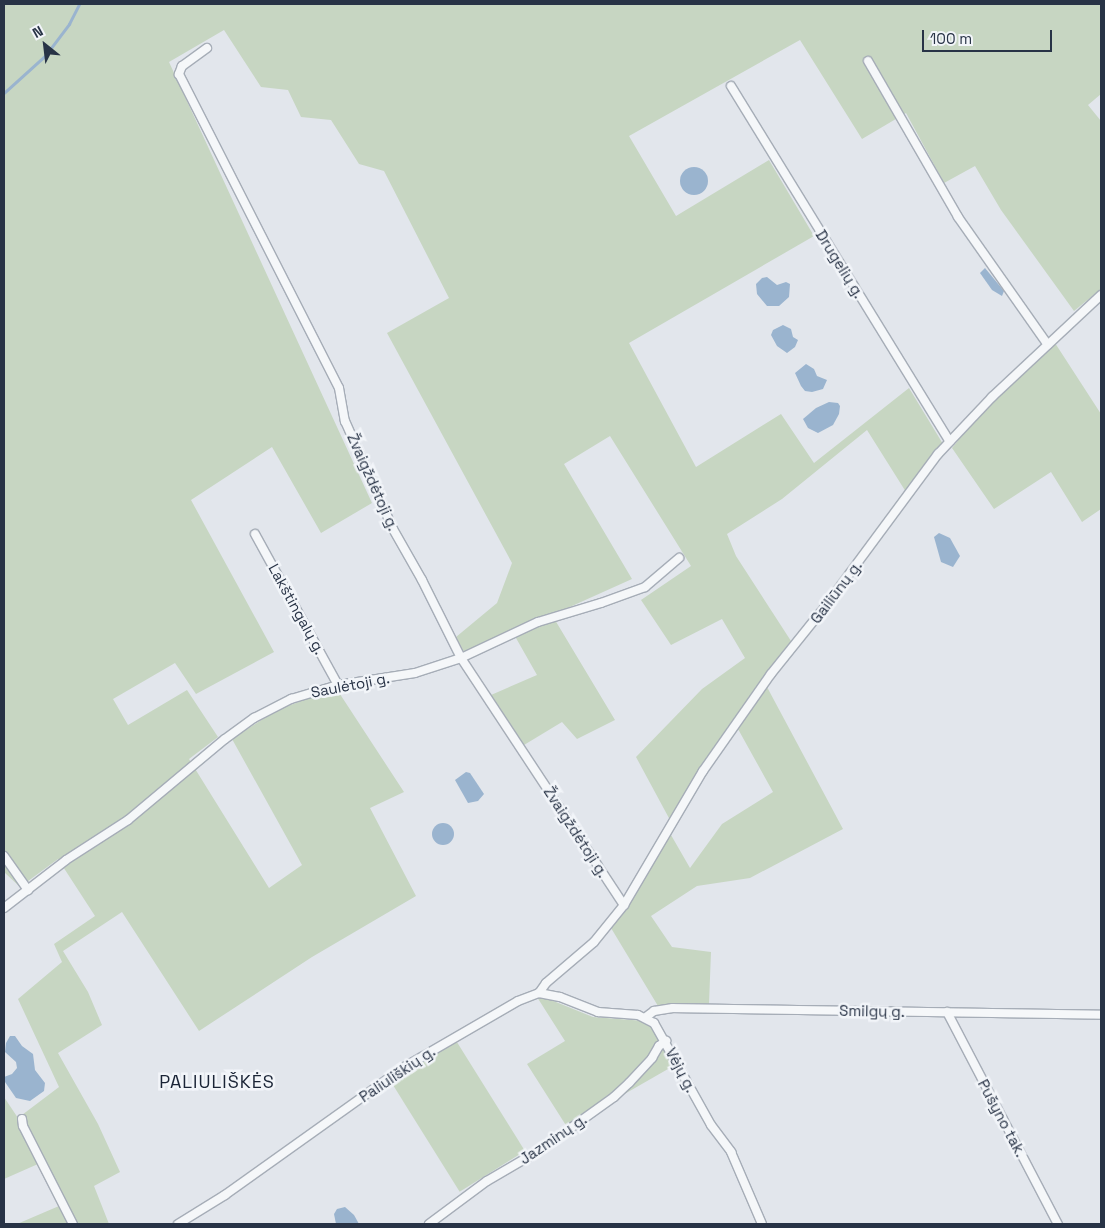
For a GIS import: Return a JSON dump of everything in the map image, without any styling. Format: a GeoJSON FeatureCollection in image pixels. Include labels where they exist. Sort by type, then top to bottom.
{"type":"FeatureCollection","features":[{"type":"Feature","properties":{"kind":"street","name":"Žvaigždėtoji g."},"geometry":{"type":"LineString","coordinates":[[207,48],[182,66],[179,74],[339,388],[345,422],[393,529],[422,580],[461,658],[624,905]]}},
{"type":"Feature","properties":{"kind":"street"},"geometry":{"type":"LineString","coordinates":[[868,61],[958,217],[1048,345]]}},
{"type":"Feature","properties":{"kind":"street","name":"Drugelių g."},"geometry":{"type":"LineString","coordinates":[[730,86],[949,441]]}},
{"type":"Feature","properties":{"kind":"street","name":"Gailiūnų g."},"geometry":{"type":"LineString","coordinates":[[610,922],[624,905],[708,764],[772,674],[949,441],[992,397],[1101,295]]}},
{"type":"Feature","properties":{"kind":"street","name":"Lakštingalų g."},"geometry":{"type":"LineString","coordinates":[[255,534],[338,685]]}},
{"type":"Feature","properties":{"kind":"street","name":"Saulėtoji g."},"geometry":{"type":"LineString","coordinates":[[4,908],[66,860],[128,820],[225,739],[254,718],[291,699],[338,685],[401,676],[461,658],[538,622],[601,603],[645,587],[679,558]]}},
{"type":"Feature","properties":{"kind":"street"},"geometry":{"type":"LineString","coordinates":[[4,856],[28,890]]}},
{"type":"Feature","properties":{"kind":"street","name":"Paliuliškių g."},"geometry":{"type":"LineString","coordinates":[[178,1224],[225,1194],[406,1066],[518,1001],[539,993],[546,983],[589,947],[610,922]]}},
{"type":"Feature","properties":{"kind":"street"},"geometry":{"type":"LineString","coordinates":[[539,993],[560,997],[598,1012],[646,1017]]}},
{"type":"Feature","properties":{"kind":"street","name":"Smilgų g."},"geometry":{"type":"LineString","coordinates":[[646,1017],[654,1011],[673,1008],[1101,1015]]}},
{"type":"Feature","properties":{"kind":"street","name":"Pušyno tak."},"geometry":{"type":"LineString","coordinates":[[947,1012],[1058,1224]]}},
{"type":"Feature","properties":{"kind":"street","name":"Vėjų g."},"geometry":{"type":"LineString","coordinates":[[646,1017],[654,1023],[666,1041],[703,1112],[731,1152],[762,1224]]}},
{"type":"Feature","properties":{"kind":"street","name":"Jazminų g."},"geometry":{"type":"LineString","coordinates":[[430,1224],[487,1181],[540,1150],[614,1097],[630,1083],[652,1058],[659,1046],[666,1041]]}},
{"type":"Feature","properties":{"kind":"street"},"geometry":{"type":"LineString","coordinates":[[22,1119],[23,1126],[73,1224]]}},
{"type":"Feature","properties":{"kind":"green space"},"geometry":{"type":"Polygon","coordinates":[[[4,4],[1101,4],[1101,94],[1088,105],[1101,121],[1101,289],[1074,311],[1001,210],[975,166],[944,183],[906,113],[862,139],[800,40],[629,136],[676,216],[769,160],[814,236],[629,343],[696,467],[781,414],[814,463],[909,388],[943,444],[906,492],[867,430],[782,499],[727,534],[736,556],[791,641],[695,777],[670,820],[636,757],[702,689],[745,658],[722,619],[671,645],[641,600],[691,566],[610,436],[564,464],[632,579],[552,615],[615,720],[577,739],[562,722],[524,745],[491,695],[537,675],[512,631],[464,652],[456,637],[497,603],[512,563],[387,333],[449,298],[384,171],[359,164],[331,120],[301,117],[288,90],[261,87],[224,30],[169,62],[372,503],[321,533],[272,447],[191,500],[274,652],[196,694],[175,663],[113,699],[128,725],[187,690],[218,737],[189,759],[269,888],[302,865],[232,739],[277,710],[336,688],[404,792],[370,808],[416,896],[312,957],[199,1031],[122,912],[63,951],[88,992],[102,1025],[58,1053],[98,1124],[120,1172],[94,1186],[109,1224],[17,1224],[59,1206],[38,1164],[4,1179],[4,1097],[18,1118],[59,1087],[18,999],[62,962],[54,944],[95,916],[58,859],[20,887],[4,872],[4,4]]]}},
{"type":"Feature","properties":{"kind":"green space"},"geometry":{"type":"Polygon","coordinates":[[[1055,343],[1101,414],[1101,509],[1082,522],[1051,472],[994,509],[952,448],[982,411],[1055,343]]]}},
{"type":"Feature","properties":{"kind":"green space"},"geometry":{"type":"Polygon","coordinates":[[[767,687],[843,829],[750,878],[697,886],[651,916],[672,947],[711,952],[709,1004],[658,1006],[611,928],[671,835],[690,868],[722,824],[773,792],[738,729],[767,687]]]}},
{"type":"Feature","properties":{"kind":"green space"},"geometry":{"type":"Polygon","coordinates":[[[541,996],[593,1017],[645,1021],[656,1030],[675,1065],[567,1127],[527,1064],[565,1041],[537,997],[541,996]]]}},
{"type":"Feature","properties":{"kind":"green space"},"geometry":{"type":"Polygon","coordinates":[[[455,1039],[525,1151],[460,1192],[390,1080],[455,1039]]]}},
{"type":"Feature","properties":{"kind":"water"},"geometry":{"type":"Polygon","coordinates":[[[694,167],[704,171],[708,181],[704,191],[694,195],[684,191],[680,181],[684,171],[694,167]]]}},
{"type":"Feature","properties":{"kind":"water"},"geometry":{"type":"Polygon","coordinates":[[[985,268],[1004,291],[1002,296],[992,290],[980,273],[985,268]]]}},
{"type":"Feature","properties":{"kind":"water"},"geometry":{"type":"Polygon","coordinates":[[[767,277],[777,285],[786,282],[790,284],[789,297],[779,306],[767,306],[757,294],[756,284],[762,278],[767,277]]]}},
{"type":"Feature","properties":{"kind":"water"},"geometry":{"type":"Polygon","coordinates":[[[783,325],[791,329],[793,337],[798,340],[795,347],[787,353],[777,346],[771,335],[773,330],[783,325]]]}},
{"type":"Feature","properties":{"kind":"water"},"geometry":{"type":"Polygon","coordinates":[[[806,364],[814,369],[817,376],[827,380],[823,389],[812,392],[805,391],[801,386],[795,373],[806,364]]]}},
{"type":"Feature","properties":{"kind":"water"},"geometry":{"type":"Polygon","coordinates":[[[829,402],[838,403],[840,406],[839,414],[833,425],[818,433],[808,428],[803,419],[816,408],[829,402]]]}},
{"type":"Feature","properties":{"kind":"water"},"geometry":{"type":"Polygon","coordinates":[[[939,533],[950,538],[960,556],[953,567],[941,562],[934,537],[939,533]]]}},
{"type":"Feature","properties":{"kind":"water"},"geometry":{"type":"Polygon","coordinates":[[[466,772],[470,773],[484,794],[478,801],[468,803],[455,780],[466,772]]]}},
{"type":"Feature","properties":{"kind":"water"},"geometry":{"type":"Polygon","coordinates":[[[443,823],[451,826],[454,834],[451,842],[443,845],[435,842],[432,834],[435,826],[443,823]]]}},
{"type":"Feature","properties":{"kind":"water"},"geometry":{"type":"Polygon","coordinates":[[[10,1036],[15,1036],[22,1046],[33,1054],[35,1070],[45,1083],[44,1091],[30,1101],[16,1098],[5,1082],[4,1077],[12,1074],[17,1068],[16,1062],[5,1052],[6,1043],[10,1036]]]}},
{"type":"Feature","properties":{"kind":"water"},"geometry":{"type":"Polygon","coordinates":[[[345,1207],[354,1215],[359,1224],[336,1224],[334,1214],[337,1209],[345,1207]]]}},
{"type":"Feature","properties":{"kind":"waterway"},"geometry":{"type":"LineString","coordinates":[[4,93],[45,56],[69,24],[79,4]]}},
{"type":"Feature","properties":{"kind":"district","name":"PALIULIŠKĖS"},"geometry":{"type":"Point","coordinates":[217,1082]}}]}
